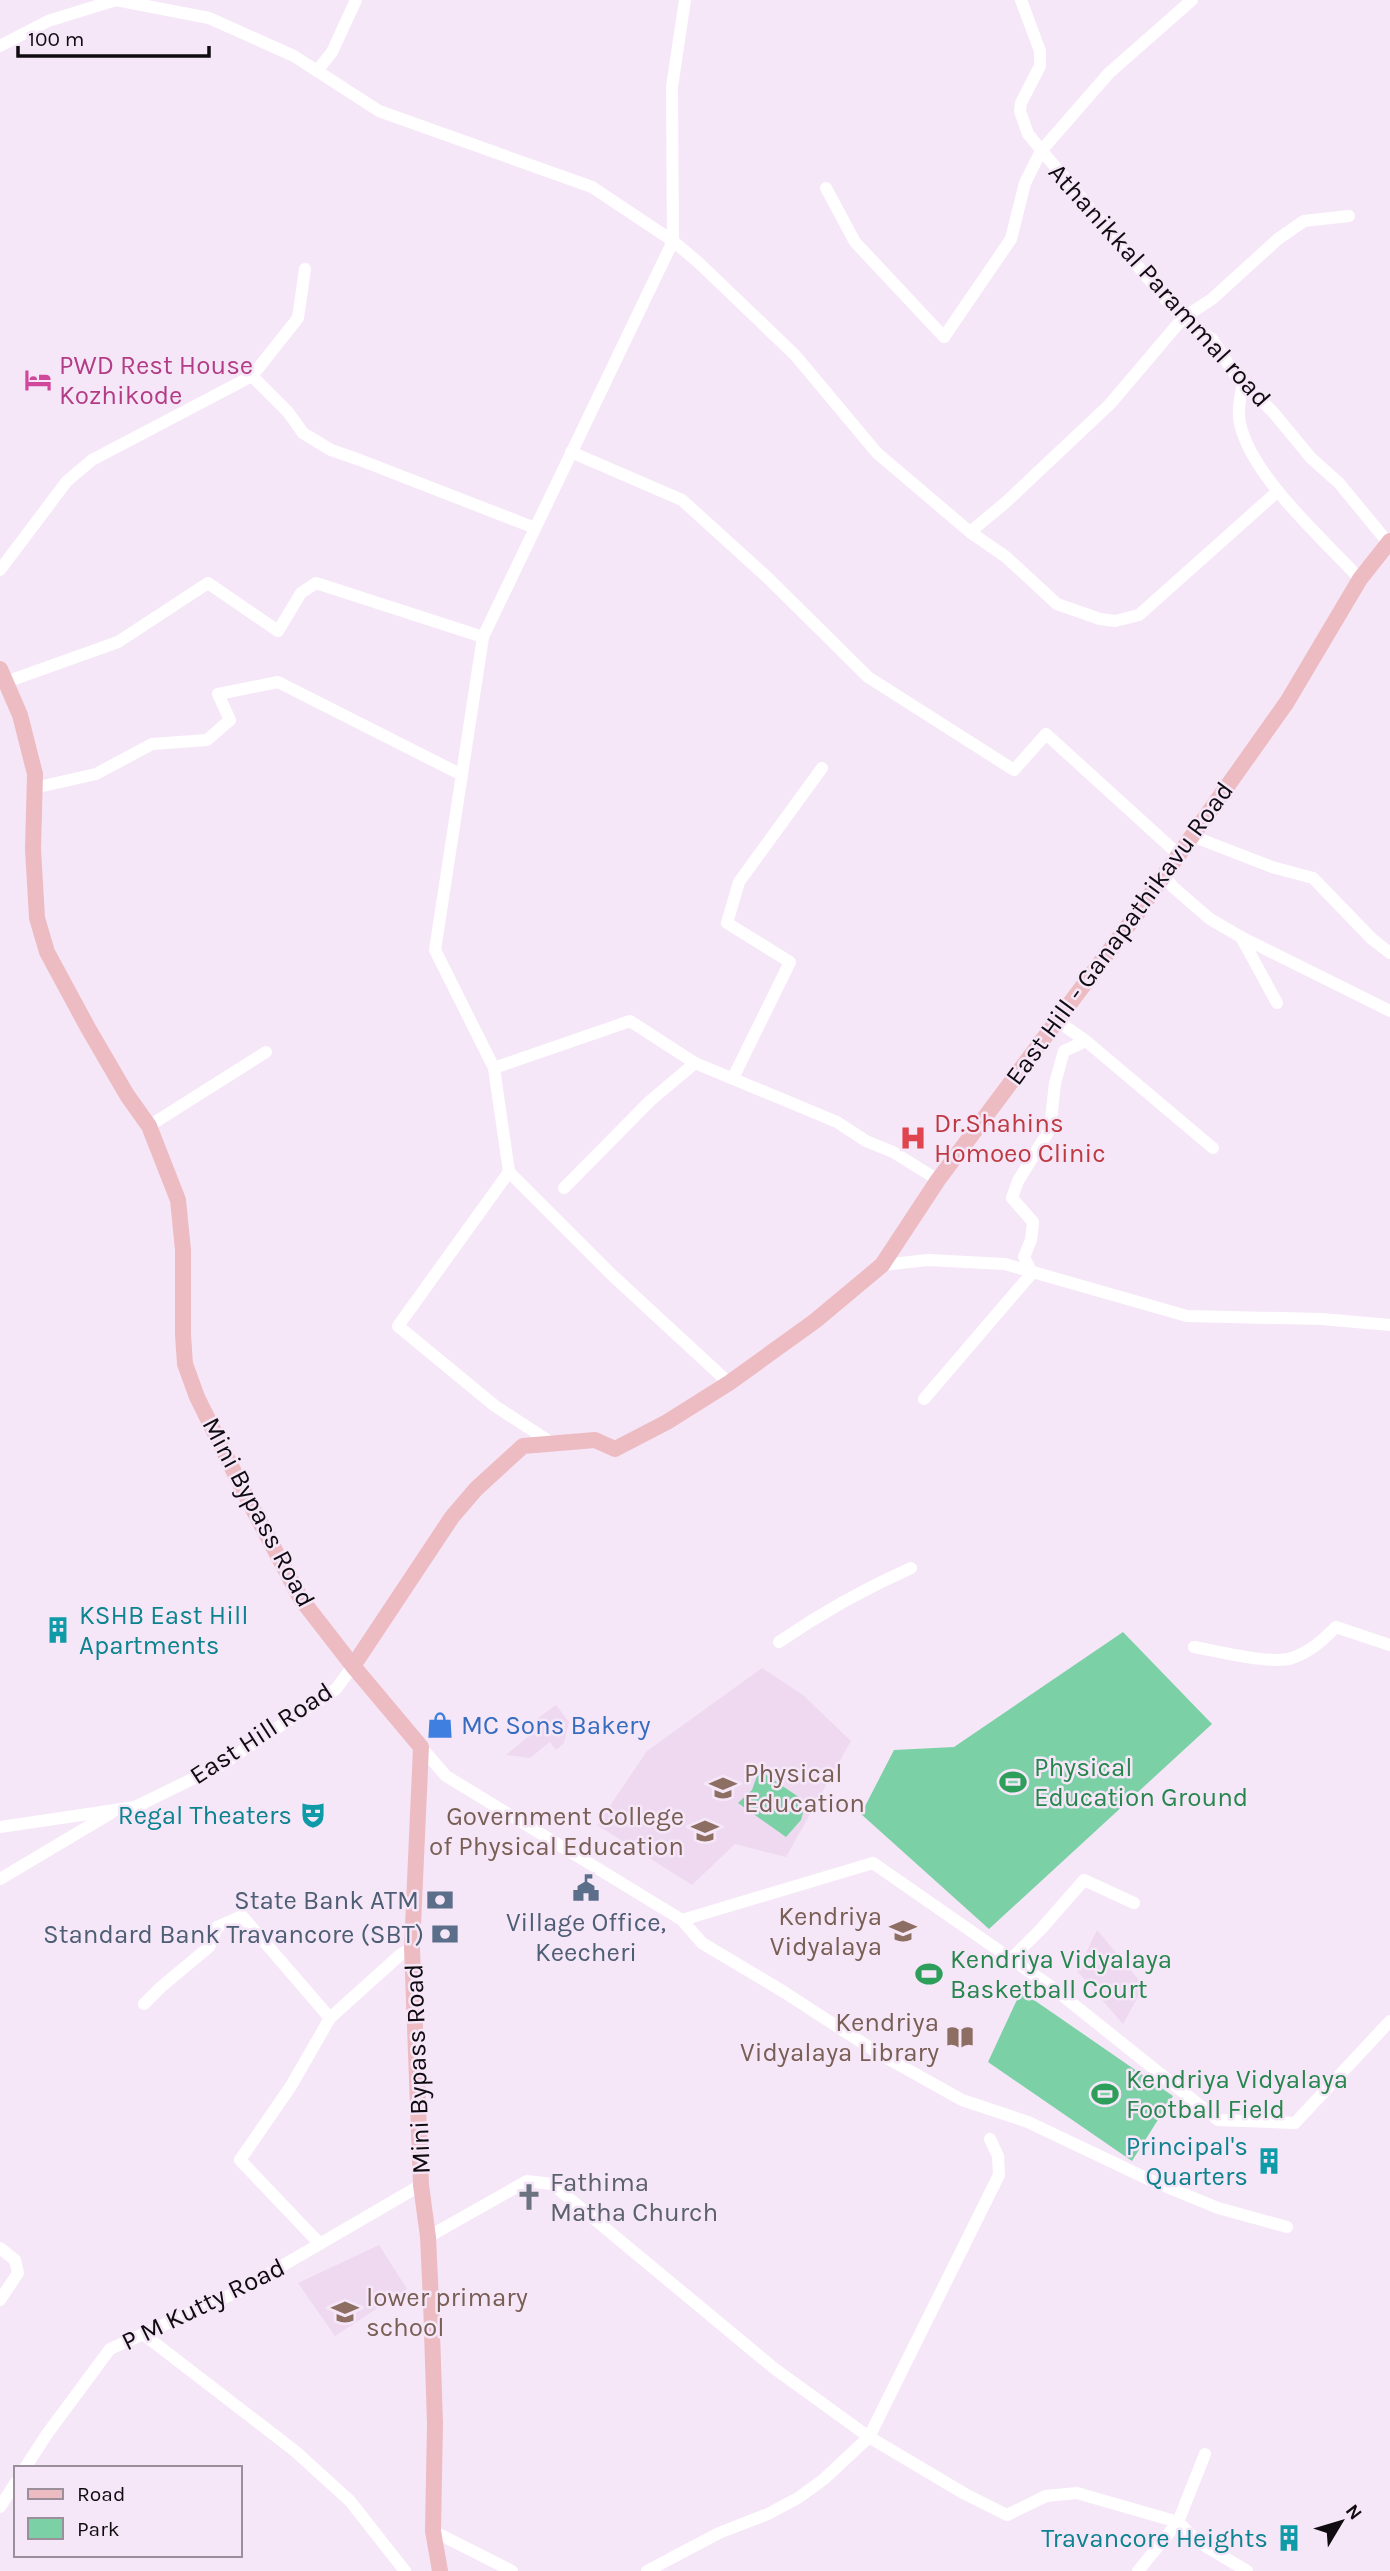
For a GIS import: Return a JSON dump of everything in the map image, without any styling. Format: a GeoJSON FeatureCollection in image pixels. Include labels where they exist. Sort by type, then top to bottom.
{"type":"FeatureCollection","features":[{"type":"Feature","properties":{"kind":"main road","name":"East Hill - Ganapathikavu Road"},"geometry":{"type":"LineString","coordinates":[[353,1666],[452,1517],[476,1489],[523,1446],[595,1440],[615,1449],[667,1422],[729,1384],[815,1321],[882,1265],[938,1180],[1164,875],[1287,702],[1360,579],[1390,543]]}},
{"type":"Feature","properties":{"kind":"main road","name":"Mini Bypass Road"},"geometry":{"type":"LineString","coordinates":[[3,676],[20,715],[35,774],[33,849],[36,904],[37,918],[47,951],[127,1095],[149,1126],[178,1200],[183,1250],[184,1354],[198,1397],[245,1494],[301,1599],[421,1747],[412,1948],[421,2185],[428,2237],[435,2423],[433,2531],[440,2571]]}},
{"type":"Feature","properties":{"kind":"street"},"geometry":{"type":"LineString","coordinates":[[0,46],[48,21],[116,0],[164,4],[209,18],[294,56],[379,111],[592,187],[673,241],[795,355],[877,453],[970,532],[1006,557],[1058,604],[1100,619],[1115,621],[1139,615],[1278,491]]}},
{"type":"Feature","properties":{"kind":"street"},"geometry":{"type":"LineString","coordinates":[[317,71],[332,52],[356,0]]}},
{"type":"Feature","properties":{"kind":"street"},"geometry":{"type":"LineString","coordinates":[[685,0],[673,87],[673,241],[482,638],[435,950],[494,1068],[509,1172],[612,1275],[729,1384]]}},
{"type":"Feature","properties":{"kind":"street","name":"Athanikkal Parammal road"},"geometry":{"type":"LineString","coordinates":[[1021,0],[1040,51],[1040,66],[1021,103],[1020,111],[1028,134],[1157,290],[1194,329],[1212,339],[1243,383],[1273,412],[1311,458],[1339,483],[1390,543]]}},
{"type":"Feature","properties":{"kind":"street"},"geometry":{"type":"LineString","coordinates":[[826,188],[856,242],[944,337],[1010,239],[1026,183],[1041,150],[1109,74],[1192,0]]}},
{"type":"Feature","properties":{"kind":"street"},"geometry":{"type":"LineString","coordinates":[[970,532],[1005,503],[1110,404],[1183,318],[1212,299],[1278,239],[1304,221],[1349,216]]}},
{"type":"Feature","properties":{"kind":"street"},"geometry":{"type":"LineString","coordinates":[[0,570],[67,481],[92,460],[252,376],[298,318],[305,269]]}},
{"type":"Feature","properties":{"kind":"street"},"geometry":{"type":"LineString","coordinates":[[252,376],[288,412],[303,433],[331,450],[535,528]]}},
{"type":"Feature","properties":{"kind":"street"},"geometry":{"type":"LineString","coordinates":[[1243,383],[1238,409],[1242,431],[1257,461],[1278,491],[1360,579]]}},
{"type":"Feature","properties":{"kind":"street"},"geometry":{"type":"LineString","coordinates":[[571,452],[682,500],[768,578],[868,677],[1014,769],[1046,734],[1178,854]]}},
{"type":"Feature","properties":{"kind":"street"},"geometry":{"type":"LineString","coordinates":[[3,676],[117,642],[208,583],[278,631],[301,593],[316,583],[482,638]]}},
{"type":"Feature","properties":{"kind":"street"},"geometry":{"type":"LineString","coordinates":[[34,788],[96,774],[152,744],[207,740],[230,720],[218,694],[278,682],[462,775]]}},
{"type":"Feature","properties":{"kind":"street"},"geometry":{"type":"LineString","coordinates":[[733,1078],[790,962],[727,923],[739,882],[821,768]]}},
{"type":"Feature","properties":{"kind":"street"},"geometry":{"type":"LineString","coordinates":[[1192,836],[1272,867],[1313,878],[1372,939],[1390,953]]}},
{"type":"Feature","properties":{"kind":"street"},"geometry":{"type":"LineString","coordinates":[[1164,875],[1173,887],[1210,919],[1390,1011]]}},
{"type":"Feature","properties":{"kind":"street"},"geometry":{"type":"LineString","coordinates":[[1241,937],[1277,1003]]}},
{"type":"Feature","properties":{"kind":"street"},"geometry":{"type":"LineString","coordinates":[[1056,1020],[1086,1041],[1213,1148]]}},
{"type":"Feature","properties":{"kind":"street"},"geometry":{"type":"LineString","coordinates":[[494,1068],[630,1021],[695,1063],[837,1122],[866,1142],[893,1152],[938,1180]]}},
{"type":"Feature","properties":{"kind":"street"},"geometry":{"type":"LineString","coordinates":[[1032,1273],[1024,1257],[1031,1240],[1033,1222],[1012,1198],[1018,1181],[1050,1129],[1055,1083],[1064,1051],[1086,1041]]}},
{"type":"Feature","properties":{"kind":"street"},"geometry":{"type":"LineString","coordinates":[[149,1126],[266,1052]]}},
{"type":"Feature","properties":{"kind":"street"},"geometry":{"type":"LineString","coordinates":[[564,1188],[650,1101],[695,1063]]}},
{"type":"Feature","properties":{"kind":"street"},"geometry":{"type":"LineString","coordinates":[[509,1172],[398,1326],[495,1406],[552,1443]]}},
{"type":"Feature","properties":{"kind":"street"},"geometry":{"type":"LineString","coordinates":[[882,1265],[928,1259],[1005,1264],[1187,1316],[1322,1319],[1390,1325]]}},
{"type":"Feature","properties":{"kind":"street"},"geometry":{"type":"LineString","coordinates":[[924,1399],[1032,1273]]}},
{"type":"Feature","properties":{"kind":"street"},"geometry":{"type":"LineString","coordinates":[[779,1642],[824,1611],[911,1568]]}},
{"type":"Feature","properties":{"kind":"street"},"geometry":{"type":"LineString","coordinates":[[1194,1647],[1265,1659],[1289,1659],[1315,1647],[1336,1627],[1390,1645]]}},
{"type":"Feature","properties":{"kind":"street","name":"East Hill Road"},"geometry":{"type":"LineString","coordinates":[[0,1827],[135,1807],[221,1765],[337,1689],[353,1666]]}},
{"type":"Feature","properties":{"kind":"street"},"geometry":{"type":"LineString","coordinates":[[421,1747],[446,1776],[681,1920],[702,1943],[878,2053],[962,2100],[1028,2122],[1217,2208],[1287,2227]]}},
{"type":"Feature","properties":{"kind":"street"},"geometry":{"type":"LineString","coordinates":[[0,1879],[117,1809]]}},
{"type":"Feature","properties":{"kind":"street"},"geometry":{"type":"LineString","coordinates":[[681,1920],[873,1863],[1064,1996],[1218,2120],[1295,2123],[1390,2021]]}},
{"type":"Feature","properties":{"kind":"street"},"geometry":{"type":"LineString","coordinates":[[1012,1958],[1084,1880],[1135,1903]]}},
{"type":"Feature","properties":{"kind":"street"},"geometry":{"type":"LineString","coordinates":[[144,2004],[209,1947],[217,1927],[242,1916],[330,2018]]}},
{"type":"Feature","properties":{"kind":"street"},"geometry":{"type":"LineString","coordinates":[[320,2244],[240,2160],[291,2086],[330,2018],[400,1955],[412,1948]]}},
{"type":"Feature","properties":{"kind":"street"},"geometry":{"type":"LineString","coordinates":[[647,2571],[719,2533],[768,2514],[799,2498],[824,2479],[869,2437],[999,2175],[998,2156],[990,2139]]}},
{"type":"Feature","properties":{"kind":"street"},"geometry":{"type":"LineString","coordinates":[[428,2237],[527,2181],[552,2184],[775,2369],[869,2437],[965,2494],[1007,2515],[1046,2496],[1077,2493],[1178,2522],[1197,2541],[1247,2571]]}},
{"type":"Feature","properties":{"kind":"street","name":"P M Kutty Road"},"geometry":{"type":"LineString","coordinates":[[26,2466],[110,2349],[237,2292],[421,2185]]}},
{"type":"Feature","properties":{"kind":"street"},"geometry":{"type":"LineString","coordinates":[[0,2248],[15,2260],[18,2273],[0,2300]]}},
{"type":"Feature","properties":{"kind":"street"},"geometry":{"type":"LineString","coordinates":[[143,2334],[304,2460],[350,2501],[405,2571]]}},
{"type":"Feature","properties":{"kind":"street"},"geometry":{"type":"LineString","coordinates":[[1138,2571],[1178,2522],[1205,2454]]}},
{"type":"Feature","properties":{"kind":"street"},"geometry":{"type":"LineString","coordinates":[[0,2507],[14,2485]]}},
{"type":"Feature","properties":{"kind":"street"},"geometry":{"type":"LineString","coordinates":[[433,2531],[512,2571]]}},
{"type":"Feature","properties":{"kind":"shaded area","name":"Physical Education"},"geometry":{"type":"Polygon","coordinates":[[[762,1668],[803,1695],[851,1741],[786,1857],[735,1844],[692,1885],[597,1825],[647,1751],[762,1668]]]}},
{"type":"Feature","properties":{"kind":"shaded area"},"geometry":{"type":"Polygon","coordinates":[[[556,1705],[569,1722],[564,1743],[556,1750],[550,1742],[530,1758],[506,1755],[539,1728],[534,1721],[556,1705]]]}},
{"type":"Feature","properties":{"kind":"shaded area"},"geometry":{"type":"Polygon","coordinates":[[[1097,1930],[1144,1986],[1123,2024],[1077,1971],[1097,1930]]]}},
{"type":"Feature","properties":{"kind":"shaded area","name":"lower primary school"},"geometry":{"type":"Polygon","coordinates":[[[379,2245],[407,2289],[335,2336],[298,2283],[379,2245]]]}},
{"type":"Feature","properties":{"kind":"green space","name":"Physical Education Ground"},"geometry":{"type":"Polygon","coordinates":[[[1123,1632],[1212,1724],[989,1929],[861,1814],[894,1750],[954,1747],[1123,1632]]]}},
{"type":"Feature","properties":{"kind":"green space"},"geometry":{"type":"Polygon","coordinates":[[[759,1770],[806,1802],[801,1820],[786,1837],[738,1803],[752,1790],[759,1770]]]}},
{"type":"Feature","properties":{"kind":"green space"},"geometry":{"type":"Polygon","coordinates":[[[1021,1991],[1173,2096],[1132,2161],[988,2062],[1021,1991]]]}},
{"type":"Feature","properties":{"kind":"place","name":"PWD Rest House Kozhikode"},"geometry":{"type":"Point","coordinates":[38,380]}},
{"type":"Feature","properties":{"kind":"place","name":"Dr.Shahins Homoeo Clinic"},"geometry":{"type":"Point","coordinates":[913,1138]}},
{"type":"Feature","properties":{"kind":"place","name":"KSHB East Hill Apartments"},"geometry":{"type":"Point","coordinates":[58,1630]}},
{"type":"Feature","properties":{"kind":"place","name":"MC Sons Bakery"},"geometry":{"type":"Point","coordinates":[440,1725]}},
{"type":"Feature","properties":{"kind":"place","name":"Physical Education Ground"},"geometry":{"type":"Point","coordinates":[1013,1782]}},
{"type":"Feature","properties":{"kind":"place","name":"Physical Education"},"geometry":{"type":"Point","coordinates":[723,1788]}},
{"type":"Feature","properties":{"kind":"place","name":"Regal Theaters"},"geometry":{"type":"Point","coordinates":[313,1815]}},
{"type":"Feature","properties":{"kind":"place","name":"Government College of Physical Education"},"geometry":{"type":"Point","coordinates":[705,1831]}},
{"type":"Feature","properties":{"kind":"place","name":"Village Office, Keecheri"},"geometry":{"type":"Point","coordinates":[586,1888]}},
{"type":"Feature","properties":{"kind":"place","name":"State Bank ATM"},"geometry":{"type":"Point","coordinates":[440,1900]}},
{"type":"Feature","properties":{"kind":"place","name":"Kendriya Vidyalaya"},"geometry":{"type":"Point","coordinates":[903,1931]}},
{"type":"Feature","properties":{"kind":"place","name":"Standard Bank Travancore (SBT)"},"geometry":{"type":"Point","coordinates":[445,1934]}},
{"type":"Feature","properties":{"kind":"place","name":"Kendriya Vidyalaya Basketball Court"},"geometry":{"type":"Point","coordinates":[929,1974]}},
{"type":"Feature","properties":{"kind":"place","name":"Kendriya Vidyalaya Library"},"geometry":{"type":"Point","coordinates":[960,2037]}},
{"type":"Feature","properties":{"kind":"place","name":"Kendriya Vidyalaya Football Field"},"geometry":{"type":"Point","coordinates":[1105,2094]}},
{"type":"Feature","properties":{"kind":"place","name":"Principal's Quarters"},"geometry":{"type":"Point","coordinates":[1269,2161]}},
{"type":"Feature","properties":{"kind":"place","name":"Fathima Matha Church"},"geometry":{"type":"Point","coordinates":[529,2197]}},
{"type":"Feature","properties":{"kind":"place","name":"lower primary school"},"geometry":{"type":"Point","coordinates":[345,2312]}},
{"type":"Feature","properties":{"kind":"place","name":"Travancore Heights"},"geometry":{"type":"Point","coordinates":[1289,2538]}}]}
